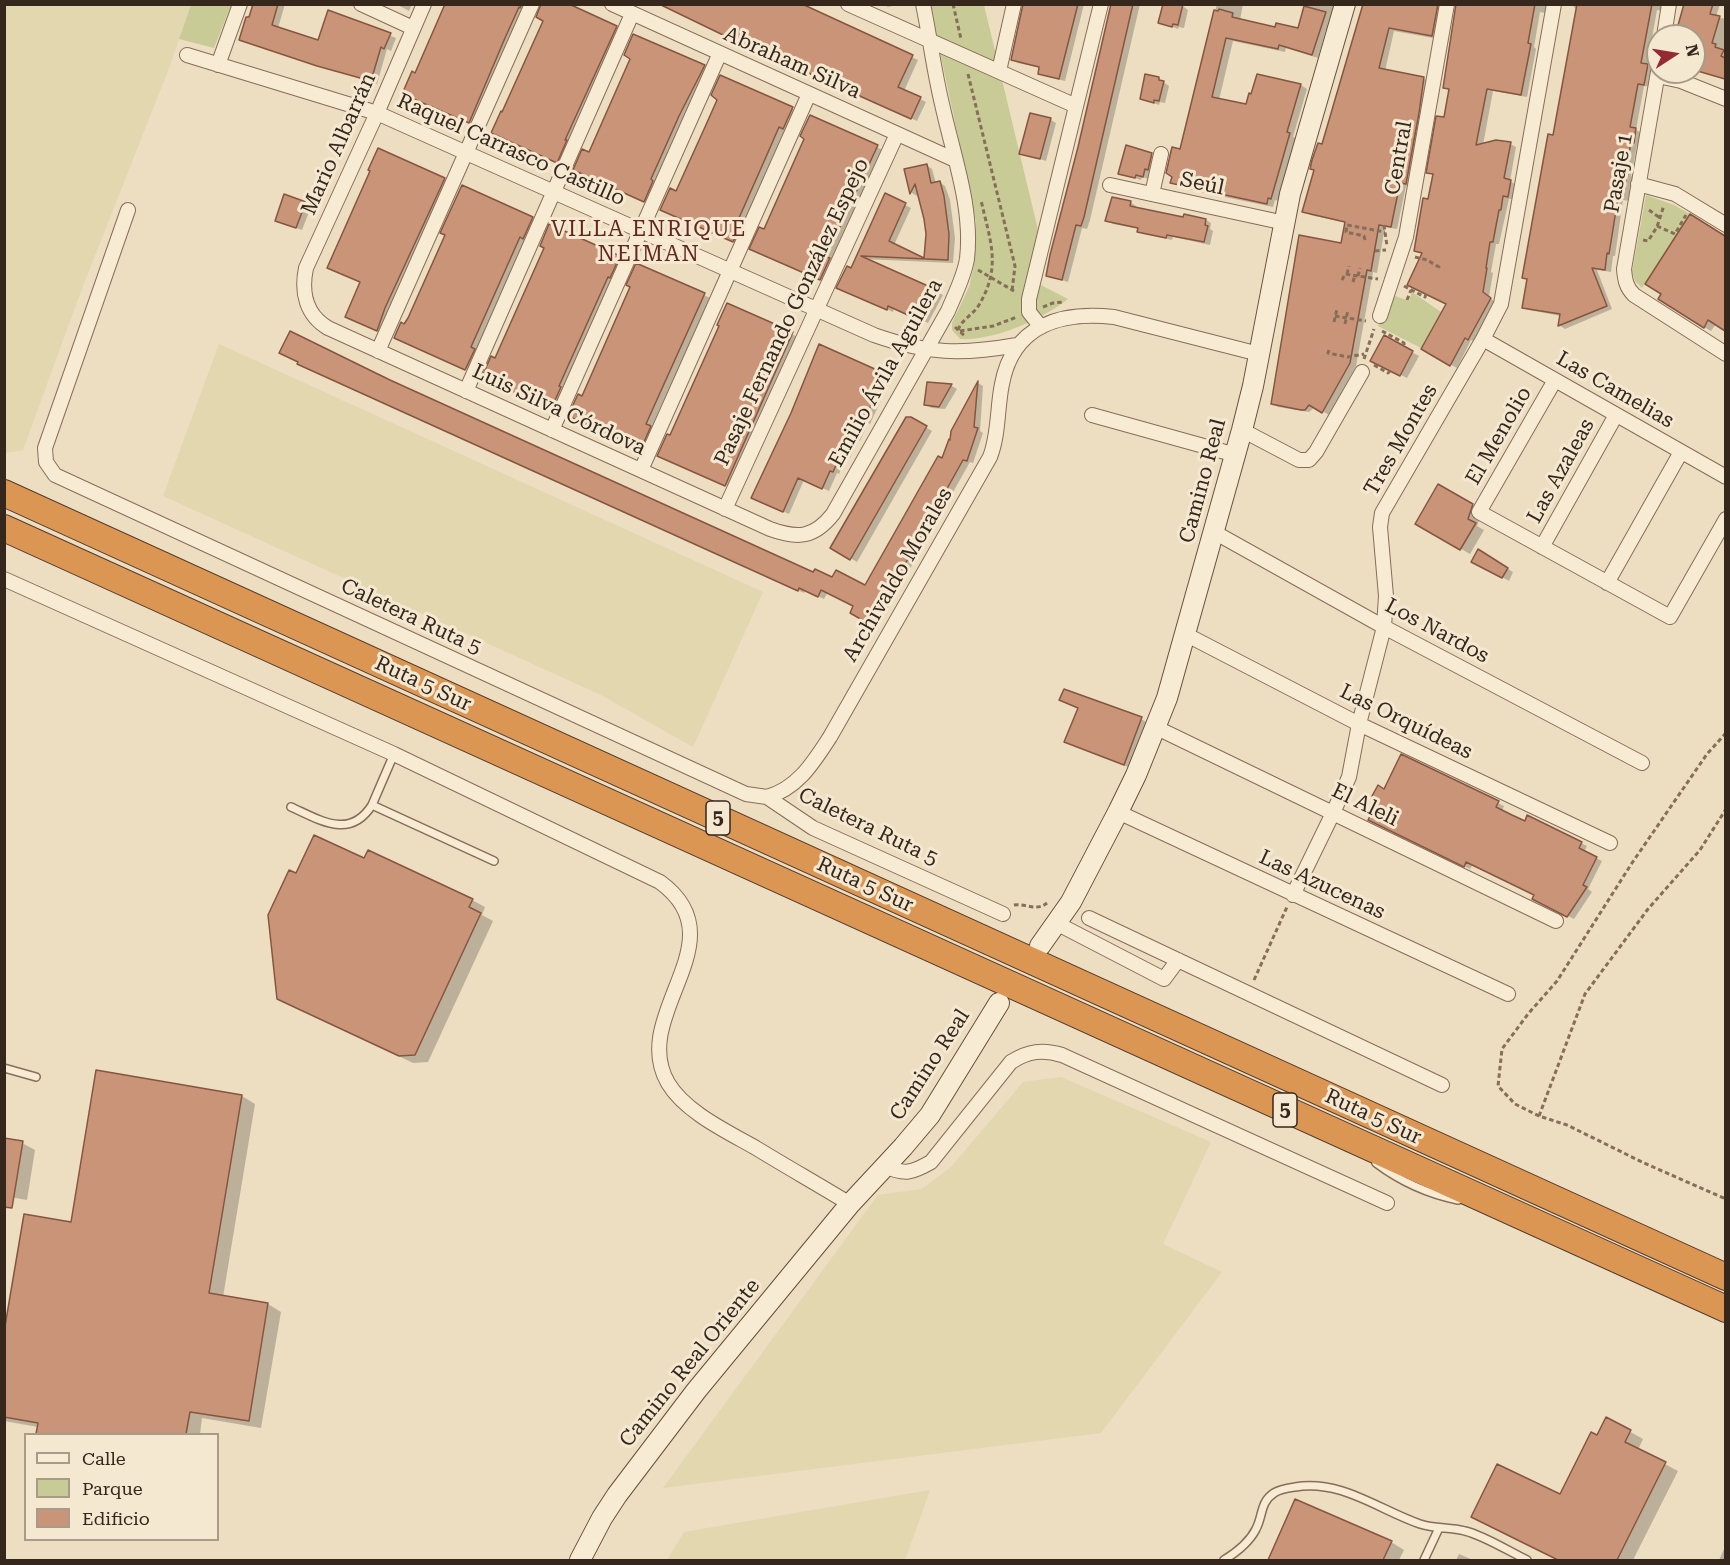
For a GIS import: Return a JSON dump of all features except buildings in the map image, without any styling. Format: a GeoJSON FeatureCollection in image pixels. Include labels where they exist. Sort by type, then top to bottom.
{"type":"FeatureCollection","features":[{"type":"Feature","properties":{"kind":"highway","name":"Ruta 5 Sur"},"geometry":{"type":"LineString","coordinates":[[4,493],[1725,1277]]}},
{"type":"Feature","properties":{"kind":"highway","name":"Ruta 5 Sur"},"geometry":{"type":"LineString","coordinates":[[4,528],[1359,1147],[1490,1203],[1725,1309]]}},
{"type":"Feature","properties":{"kind":"street"},"geometry":{"type":"LineString","coordinates":[[218,65],[240,4]]}},
{"type":"Feature","properties":{"kind":"street"},"geometry":{"type":"LineString","coordinates":[[361,4],[414,28]]}},
{"type":"Feature","properties":{"kind":"street","name":"Mario Albarrán"},"geometry":{"type":"LineString","coordinates":[[306,302],[304,287],[306,268],[424,4]]}},
{"type":"Feature","properties":{"kind":"street"},"geometry":{"type":"LineString","coordinates":[[378,351],[532,4]]}},
{"type":"Feature","properties":{"kind":"street","name":"Abraham Silva"},"geometry":{"type":"LineString","coordinates":[[612,4],[955,160]]}},
{"type":"Feature","properties":{"kind":"street"},"geometry":{"type":"LineString","coordinates":[[848,4],[1076,106]]}},
{"type":"Feature","properties":{"kind":"street","name":"Emilio Ávila Aguilera"},"geometry":{"type":"LineString","coordinates":[[807,535],[819,529],[833,514],[948,311],[965,265],[968,233],[965,206],[941,102],[922,4]]}},
{"type":"Feature","properties":{"kind":"street"},"geometry":{"type":"LineString","coordinates":[[999,71],[1014,4]]}},
{"type":"Feature","properties":{"kind":"street"},"geometry":{"type":"LineString","coordinates":[[1041,327],[1029,306],[1101,4]]}},
{"type":"Feature","properties":{"kind":"street","name":"Camino Real"},"geometry":{"type":"LineString","coordinates":[[1040,946],[1071,902],[1118,812],[1136,775],[1167,698],[1236,455],[1259,354],[1290,194],[1345,4]]}},
{"type":"Feature","properties":{"kind":"street","name":"Central"},"geometry":{"type":"LineString","coordinates":[[1377,322],[1397,281],[1447,4]]}},
{"type":"Feature","properties":{"kind":"street","name":"Tres Montes"},"geometry":{"type":"LineString","coordinates":[[1293,895],[1349,777],[1359,724],[1384,627],[1386,596],[1380,527],[1382,513],[1483,339],[1505,291],[1554,4]]}},
{"type":"Feature","properties":{"kind":"street"},"geometry":{"type":"LineString","coordinates":[[1666,24],[1669,4]]}},
{"type":"Feature","properties":{"kind":"street"},"geometry":{"type":"LineString","coordinates":[[466,391],[632,14]]}},
{"type":"Feature","properties":{"kind":"street"},"geometry":{"type":"LineString","coordinates":[[552,430],[720,53]]}},
{"type":"Feature","properties":{"kind":"street","name":"Raquel Carrasco Castillo"},"geometry":{"type":"LineString","coordinates":[[187,55],[377,113],[874,335],[902,345],[926,350],[975,352],[1017,345]]}},
{"type":"Feature","properties":{"kind":"street","name":"Pasaje 1"},"geometry":{"type":"LineString","coordinates":[[1656,84],[1624,269],[1625,281],[1628,289],[1634,295],[1725,354]]}},
{"type":"Feature","properties":{"kind":"street"},"geometry":{"type":"LineString","coordinates":[[1688,84],[1725,99]]}},
{"type":"Feature","properties":{"kind":"street"},"geometry":{"type":"LineString","coordinates":[[641,470],[809,94]]}},
{"type":"Feature","properties":{"kind":"street","name":"Pasaje Fernando González Espejo"},"geometry":{"type":"LineString","coordinates":[[725,509],[897,134]]}},
{"type":"Feature","properties":{"kind":"street"},"geometry":{"type":"LineString","coordinates":[[1152,194],[1161,154]]}},
{"type":"Feature","properties":{"kind":"street"},"geometry":{"type":"LineString","coordinates":[[1638,184],[1675,194],[1725,225]]}},
{"type":"Feature","properties":{"kind":"street","name":"Seúl"},"geometry":{"type":"LineString","coordinates":[[1110,185],[1285,223]]}},
{"type":"Feature","properties":{"kind":"street","name":"Caletera Ruta 5"},"geometry":{"type":"LineString","coordinates":[[128,210],[47,441],[45,455],[55,475],[72,485],[746,794],[767,797],[813,828],[1003,914]]}},
{"type":"Feature","properties":{"kind":"street","name":"Luis Silva Córdova"},"geometry":{"type":"LineString","coordinates":[[306,302],[318,322],[378,351],[725,509],[781,533],[793,536],[807,535]]}},
{"type":"Feature","properties":{"kind":"street"},"geometry":{"type":"LineString","coordinates":[[1017,345],[1041,327],[1068,316],[1081,314],[1114,317],[1259,354]]}},
{"type":"Feature","properties":{"kind":"street","name":"Las Camelias"},"geometry":{"type":"LineString","coordinates":[[1483,339],[1725,477]]}},
{"type":"Feature","properties":{"kind":"street","name":"Archivaldo Morales"},"geometry":{"type":"LineString","coordinates":[[767,797],[791,786],[805,773],[818,754],[990,457],[995,440],[1002,382],[1007,363],[1017,345]]}},
{"type":"Feature","properties":{"kind":"street"},"geometry":{"type":"LineString","coordinates":[[1242,430],[1299,460],[1309,460],[1316,452],[1362,372]]}},
{"type":"Feature","properties":{"kind":"street","name":"El Menolio"},"geometry":{"type":"LineString","coordinates":[[1542,547],[1479,512],[1555,380]]}},
{"type":"Feature","properties":{"kind":"street"},"geometry":{"type":"LineString","coordinates":[[1092,415],[1236,455]]}},
{"type":"Feature","properties":{"kind":"street","name":"Las Azaleas"},"geometry":{"type":"LineString","coordinates":[[1542,547],[1616,415]]}},
{"type":"Feature","properties":{"kind":"street"},"geometry":{"type":"LineString","coordinates":[[1607,582],[1681,452]]}},
{"type":"Feature","properties":{"kind":"street"},"geometry":{"type":"LineString","coordinates":[[1542,547],[1670,617],[1725,519]]}},
{"type":"Feature","properties":{"kind":"street","name":"Los Nardos"},"geometry":{"type":"LineString","coordinates":[[1214,532],[1384,627],[1642,763]]}},
{"type":"Feature","properties":{"kind":"street"},"geometry":{"type":"LineString","coordinates":[[4,579],[394,754],[669,888],[683,905],[691,936],[687,958],[660,1032],[661,1066],[669,1085],[682,1100],[708,1120],[850,1204]]}},
{"type":"Feature","properties":{"kind":"street","name":"Las Orquídeas"},"geometry":{"type":"LineString","coordinates":[[1185,634],[1359,724],[1610,843]]}},
{"type":"Feature","properties":{"kind":"street","name":"El Aleli"},"geometry":{"type":"LineString","coordinates":[[1155,727],[1556,921]]}},
{"type":"Feature","properties":{"kind":"street","name":"Las Azucenas"},"geometry":{"type":"LineString","coordinates":[[1118,812],[1508,994]]}},
{"type":"Feature","properties":{"kind":"street"},"geometry":{"type":"LineString","coordinates":[[1089,918],[1442,1084]]}},
{"type":"Feature","properties":{"kind":"street"},"geometry":{"type":"LineString","coordinates":[[1056,924],[1164,980],[1178,960]]}},
{"type":"Feature","properties":{"kind":"street","name":"Camino Real"},"geometry":{"type":"LineString","coordinates":[[850,1204],[930,1115],[999,1003]]}},
{"type":"Feature","properties":{"kind":"street"},"geometry":{"type":"LineString","coordinates":[[884,1166],[906,1173],[931,1161],[1011,1062],[1028,1054],[1045,1052],[1062,1055],[1387,1203]]}},
{"type":"Feature","properties":{"kind":"street","name":"Camino Real Oriente"},"geometry":{"type":"LineString","coordinates":[[580,1560],[617,1495],[696,1391],[850,1204]]}},
{"type":"Feature","properties":{"kind":"lane"},"geometry":{"type":"LineString","coordinates":[[291,807],[324,822],[342,825],[358,820],[372,805],[394,754]]}},
{"type":"Feature","properties":{"kind":"lane"},"geometry":{"type":"LineString","coordinates":[[372,805],[494,861]]}},
{"type":"Feature","properties":{"kind":"lane"},"geometry":{"type":"LineString","coordinates":[[4,1068],[36,1077]]}},
{"type":"Feature","properties":{"kind":"lane"},"geometry":{"type":"LineString","coordinates":[[1372,1159],[1394,1175],[1429,1192],[1449,1198],[1490,1203]]}},
{"type":"Feature","properties":{"kind":"lane"},"geometry":{"type":"LineString","coordinates":[[1224,1560],[1240,1549],[1250,1538],[1260,1518],[1262,1507],[1269,1497],[1280,1490],[1303,1486],[1335,1487],[1412,1521],[1439,1528],[1467,1531],[1527,1560]]}},
{"type":"Feature","properties":{"kind":"lane"},"geometry":{"type":"LineString","coordinates":[[1424,1560],[1439,1528]]}},
{"type":"Feature","properties":{"kind":"path"},"geometry":{"type":"LineString","coordinates":[[952,4],[961,40],[978,50],[966,65],[1015,266],[1012,291]]}},
{"type":"Feature","properties":{"kind":"path"},"geometry":{"type":"LineString","coordinates":[[1640,240],[1648,241],[1657,226],[1666,203],[1657,201]]}},
{"type":"Feature","properties":{"kind":"path"},"geometry":{"type":"LineString","coordinates":[[1645,207],[1660,218]]}},
{"type":"Feature","properties":{"kind":"path"},"geometry":{"type":"LineString","coordinates":[[1657,226],[1675,234],[1687,214],[1682,211]]}},
{"type":"Feature","properties":{"kind":"path"},"geometry":{"type":"LineString","coordinates":[[1353,226],[1354,220]]}},
{"type":"Feature","properties":{"kind":"path"},"geometry":{"type":"LineString","coordinates":[[1365,240],[1364,236],[1355,236],[1345,232],[1347,225],[1385,232]]}},
{"type":"Feature","properties":{"kind":"path"},"geometry":{"type":"LineString","coordinates":[[1384,225],[1388,250]]}},
{"type":"Feature","properties":{"kind":"path"},"geometry":{"type":"LineString","coordinates":[[1411,262],[1414,257],[1438,268]]}},
{"type":"Feature","properties":{"kind":"path"},"geometry":{"type":"LineString","coordinates":[[965,265],[1012,291],[1029,306],[1044,306]]}},
{"type":"Feature","properties":{"kind":"path"},"geometry":{"type":"LineString","coordinates":[[1347,274],[1348,266]]}},
{"type":"Feature","properties":{"kind":"path"},"geometry":{"type":"LineString","coordinates":[[1353,282],[1360,268]]}},
{"type":"Feature","properties":{"kind":"path"},"geometry":{"type":"LineString","coordinates":[[1342,280],[1343,274],[1347,274],[1397,281],[1425,297],[1426,294]]}},
{"type":"Feature","properties":{"kind":"path"},"geometry":{"type":"LineString","coordinates":[[1407,300],[1411,290]]}},
{"type":"Feature","properties":{"kind":"path"},"geometry":{"type":"LineString","coordinates":[[960,332],[993,326],[1029,306],[1064,302]]}},
{"type":"Feature","properties":{"kind":"path"},"geometry":{"type":"LineString","coordinates":[[1334,322],[1337,309]]}},
{"type":"Feature","properties":{"kind":"path"},"geometry":{"type":"LineString","coordinates":[[1345,324],[1348,310]]}},
{"type":"Feature","properties":{"kind":"path"},"geometry":{"type":"LineString","coordinates":[[1335,315],[1377,322],[1394,339],[1404,343],[1404,346]]}},
{"type":"Feature","properties":{"kind":"path"},"geometry":{"type":"LineString","coordinates":[[1377,322],[1364,359],[1388,373],[1390,371]]}},
{"type":"Feature","properties":{"kind":"path"},"geometry":{"type":"LineString","coordinates":[[1329,350],[1328,353],[1350,357],[1364,354]]}},
{"type":"Feature","properties":{"kind":"path"},"geometry":{"type":"LineString","coordinates":[[1725,733],[1707,754],[1632,863],[1557,981],[1502,1049],[1498,1086],[1515,1104],[1539,1116],[1567,1125],[1644,1163],[1725,1198]]}},
{"type":"Feature","properties":{"kind":"path"},"geometry":{"type":"LineString","coordinates":[[1539,1116],[1585,994],[1648,909],[1700,850],[1725,809]]}},
{"type":"Feature","properties":{"kind":"path"},"geometry":{"type":"LineString","coordinates":[[1248,994],[1293,895]]}},
{"type":"Feature","properties":{"kind":"path"},"geometry":{"type":"LineString","coordinates":[[1003,914],[1014,905],[1035,908],[1044,906],[1052,899]]}},
{"type":"Feature","properties":{"kind":"shaded area"},"geometry":{"type":"Polygon","coordinates":[[[4,5],[191,5],[169,68],[81,291],[23,450],[5,453],[4,5]]]}},
{"type":"Feature","properties":{"kind":"shaded area"},"geometry":{"type":"Polygon","coordinates":[[[219,344],[763,592],[693,747],[601,695],[163,496],[219,344]]]}},
{"type":"Feature","properties":{"kind":"shaded area"},"geometry":{"type":"Polygon","coordinates":[[[1061,1077],[1211,1142],[1163,1244],[1222,1272],[1101,1433],[663,1488],[878,1195],[922,1189],[952,1166],[1023,1082],[1061,1077]]]}},
{"type":"Feature","properties":{"kind":"shaded area"},"geometry":{"type":"Polygon","coordinates":[[[930,1490],[905,1560],[667,1560],[684,1532],[930,1490]]]}},
{"type":"Feature","properties":{"kind":"green space"},"geometry":{"type":"Polygon","coordinates":[[[191,5],[231,5],[214,48],[179,39],[191,5]]]}},
{"type":"Feature","properties":{"kind":"green space"},"geometry":{"type":"Polygon","coordinates":[[[930,5],[984,5],[1039,234],[1029,279],[1068,299],[1032,321],[1003,332],[973,339],[960,339],[952,330],[952,323],[969,287],[974,266],[976,221],[930,5]]]}},
{"type":"Feature","properties":{"kind":"green space"},"geometry":{"type":"Polygon","coordinates":[[[1646,195],[1674,205],[1690,214],[1642,288],[1635,281],[1632,272],[1646,195]]]}},
{"type":"Feature","properties":{"kind":"green space"},"geometry":{"type":"Polygon","coordinates":[[[1412,292],[1441,312],[1421,348],[1378,326],[1381,317],[1386,318],[1395,296],[1409,301],[1412,292]]]}},
{"type":"Feature","properties":{"kind":"district","name":"VILLA ENRIQUE NEIMAN"},"geometry":{"type":"Point","coordinates":[649,242]}}]}
